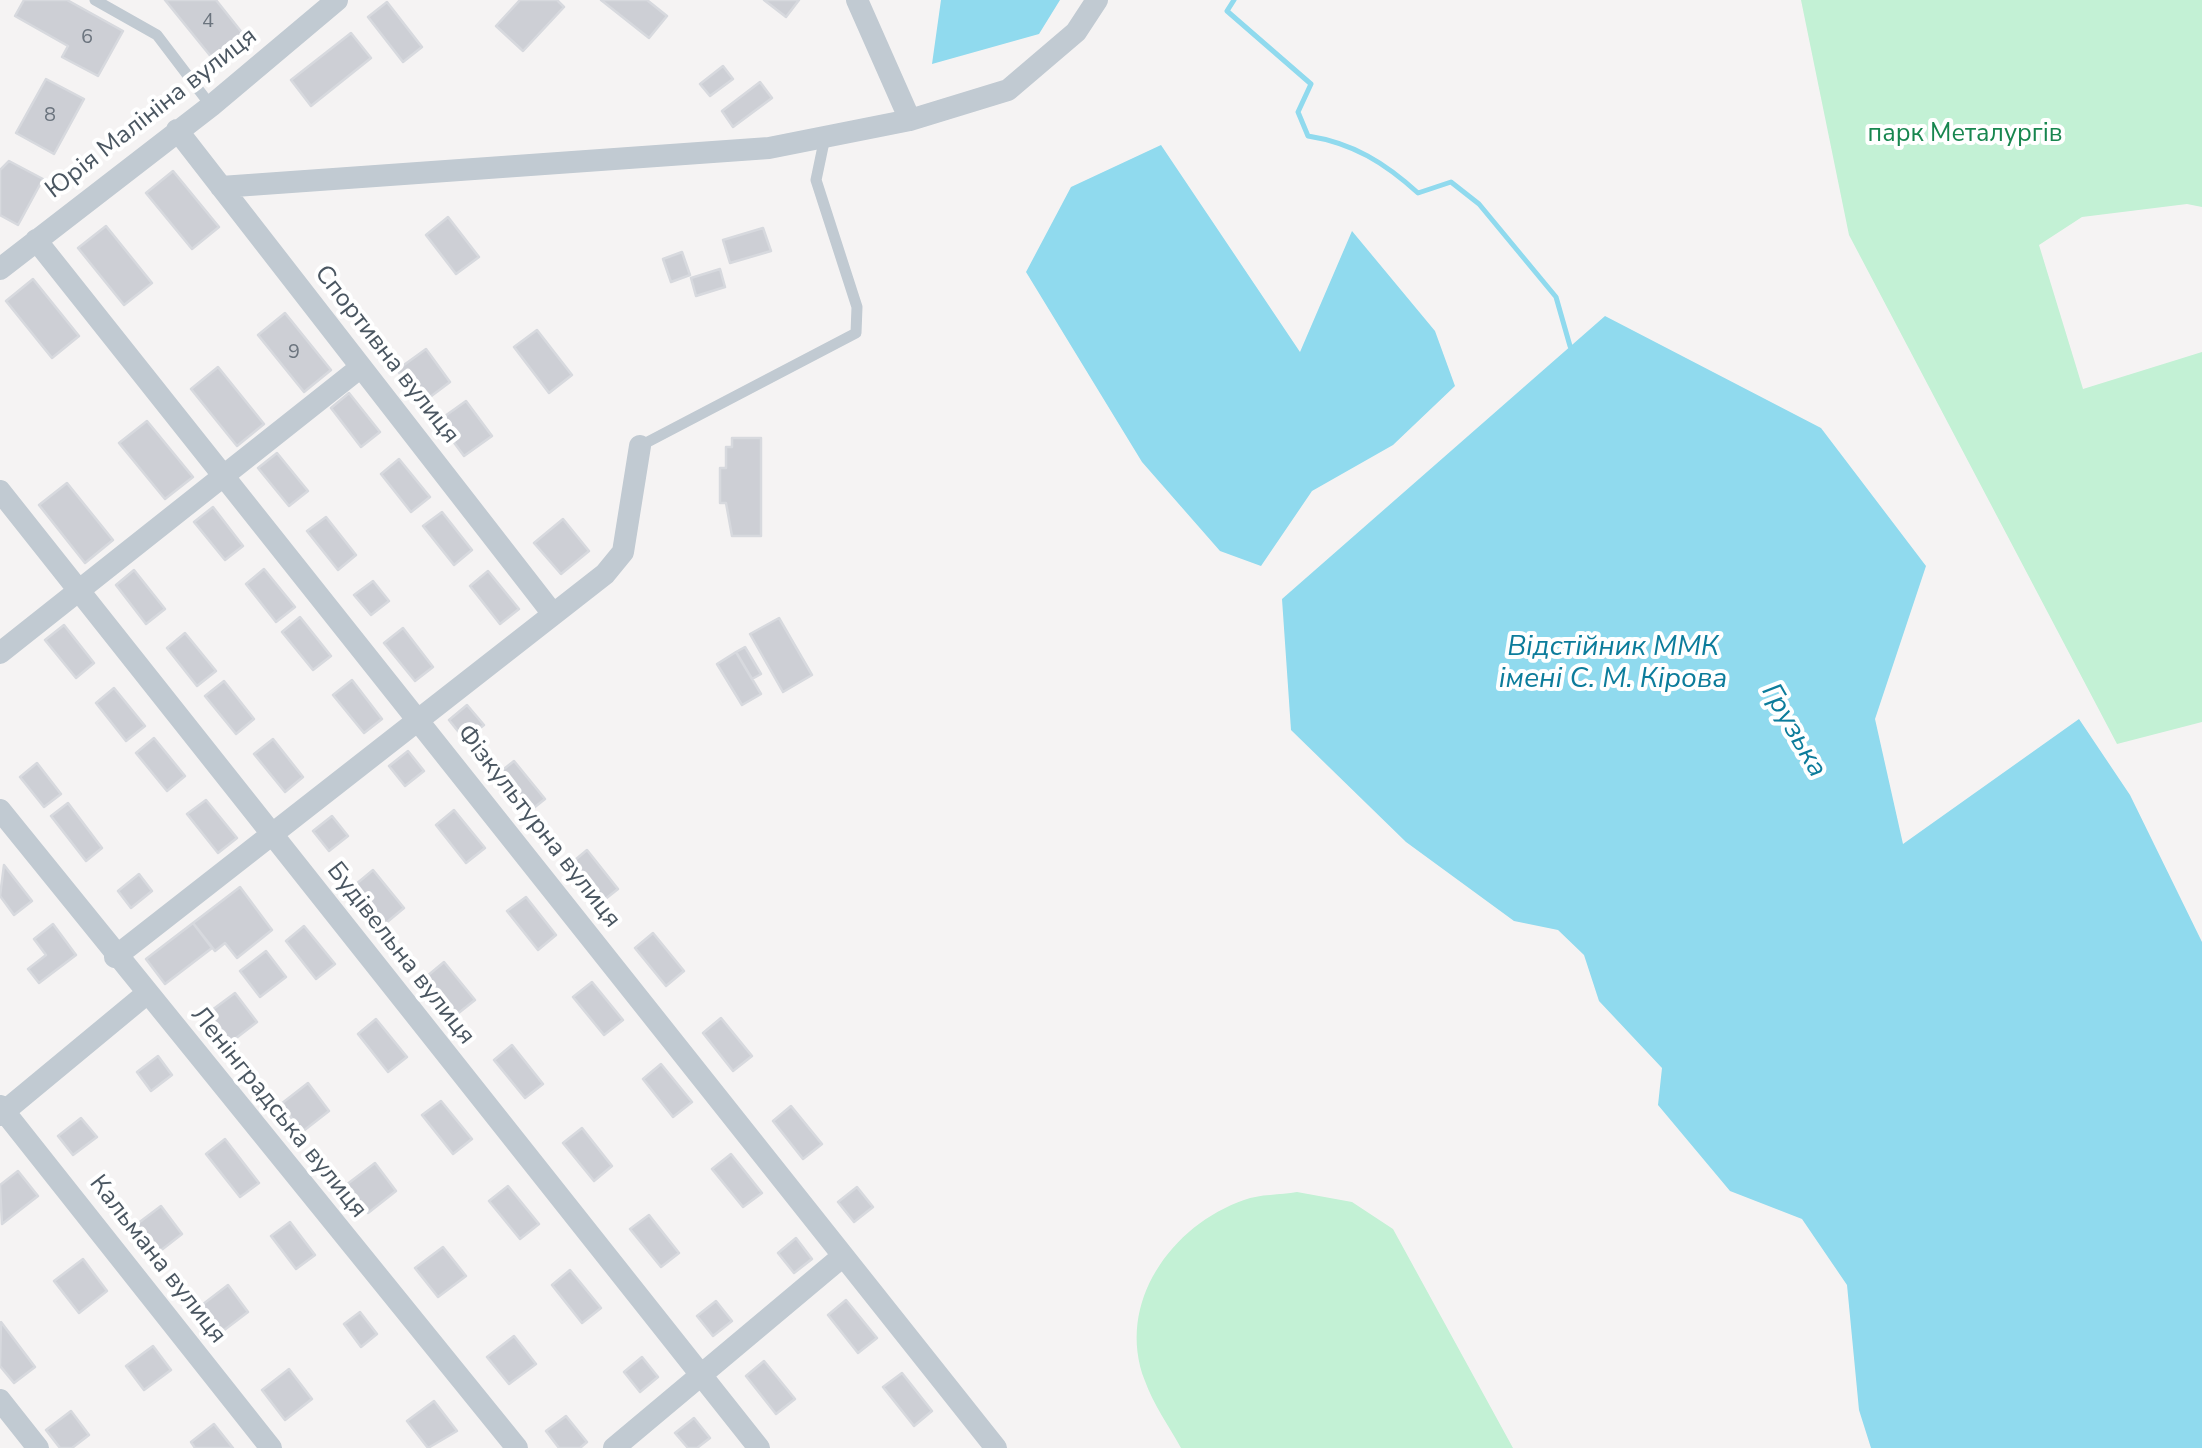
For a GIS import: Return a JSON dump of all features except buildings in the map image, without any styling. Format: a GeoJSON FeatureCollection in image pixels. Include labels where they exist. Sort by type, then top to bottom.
{"type":"FeatureCollection","features":[{"type":"Feature","properties":{"kind":"street","name":"Юрія Малініна вулиця"},"geometry":{"type":"LineString","coordinates":[[3,263],[211,106],[337,0]]}},
{"type":"Feature","properties":{"kind":"street"},"geometry":{"type":"LineString","coordinates":[[858,0],[910,120]]}},
{"type":"Feature","properties":{"kind":"street"},"geometry":{"type":"LineString","coordinates":[[221,187],[769,148],[910,120],[1008,90],[1076,32],[1097,0]]}},
{"type":"Feature","properties":{"kind":"street","name":"Спортивна вулиця"},"geometry":{"type":"LineString","coordinates":[[176,130],[553,614]]}},
{"type":"Feature","properties":{"kind":"street","name":"Фiзкультурна вулиця"},"geometry":{"type":"LineString","coordinates":[[36,240],[996,1448]]}},
{"type":"Feature","properties":{"kind":"street"},"geometry":{"type":"LineString","coordinates":[[0,653],[361,368]]}},
{"type":"Feature","properties":{"kind":"street"},"geometry":{"type":"LineString","coordinates":[[115,957],[605,574],[624,552],[640,446]]}},
{"type":"Feature","properties":{"kind":"street","name":"Будівельна вулиця"},"geometry":{"type":"LineString","coordinates":[[0,492],[759,1448]]}},
{"type":"Feature","properties":{"kind":"street","name":"Ленінградська вулиця"},"geometry":{"type":"LineString","coordinates":[[0,810],[145,995],[516,1448]]}},
{"type":"Feature","properties":{"kind":"street"},"geometry":{"type":"LineString","coordinates":[[1,1111],[145,995]]}},
{"type":"Feature","properties":{"kind":"street","name":"Кальмана вулиця"},"geometry":{"type":"LineString","coordinates":[[1,1111],[271,1448]]}},
{"type":"Feature","properties":{"kind":"street"},"geometry":{"type":"LineString","coordinates":[[614,1448],[844,1256]]}},
{"type":"Feature","properties":{"kind":"street"},"geometry":{"type":"LineString","coordinates":[[0,1400],[38,1448]]}},
{"type":"Feature","properties":{"kind":"lane"},"geometry":{"type":"LineString","coordinates":[[94,0],[157,35],[211,106]]}},
{"type":"Feature","properties":{"kind":"lane"},"geometry":{"type":"LineString","coordinates":[[640,446],[856,333],[857,307],[816,180],[825,137]]}},
{"type":"Feature","properties":{"kind":"green space","name":"парк Металургів"},"geometry":{"type":"Polygon","coordinates":[[[1801,0],[2202,0],[2202,207],[2187,204],[2082,217],[2039,245],[2083,389],[2202,352],[2202,722],[2117,744],[1849,235],[1801,0]]]}},
{"type":"Feature","properties":{"kind":"green space"},"geometry":{"type":"Polygon","coordinates":[[[1297,1192],[1352,1202],[1393,1229],[1513,1448],[1181,1448],[1145,1381],[1138,1352],[1138,1323],[1144,1296],[1156,1271],[1194,1228],[1244,1200],[1297,1192]]]}},
{"type":"Feature","properties":{"kind":"water"},"geometry":{"type":"Polygon","coordinates":[[[941,0],[1060,0],[1039,34],[932,64],[941,0]]]}},
{"type":"Feature","properties":{"kind":"water"},"geometry":{"type":"Polygon","coordinates":[[[1161,145],[1300,352],[1352,231],[1435,331],[1455,386],[1393,445],[1312,491],[1261,566],[1220,551],[1142,462],[1026,272],[1071,187],[1161,145]]]}},
{"type":"Feature","properties":{"kind":"water","name":"Відстійник ММК імені С. М. Кірова"},"geometry":{"type":"Polygon","coordinates":[[[1605,316],[1821,428],[1926,566],[1875,719],[1903,844],[2079,719],[2130,795],[2202,942],[2202,1448],[1871,1448],[1859,1410],[1847,1285],[1802,1219],[1730,1191],[1658,1105],[1662,1068],[1599,1001],[1584,955],[1558,930],[1514,921],[1406,842],[1291,730],[1282,599],[1605,316]]]}},
{"type":"Feature","properties":{"kind":"waterway","name":"Грузька"},"geometry":{"type":"LineString","coordinates":[[1234,0],[1227,11],[1311,84],[1298,112],[1308,136],[1368,156],[1418,193],[1451,182],[1479,204],[1556,297],[1570,346]]}}]}
